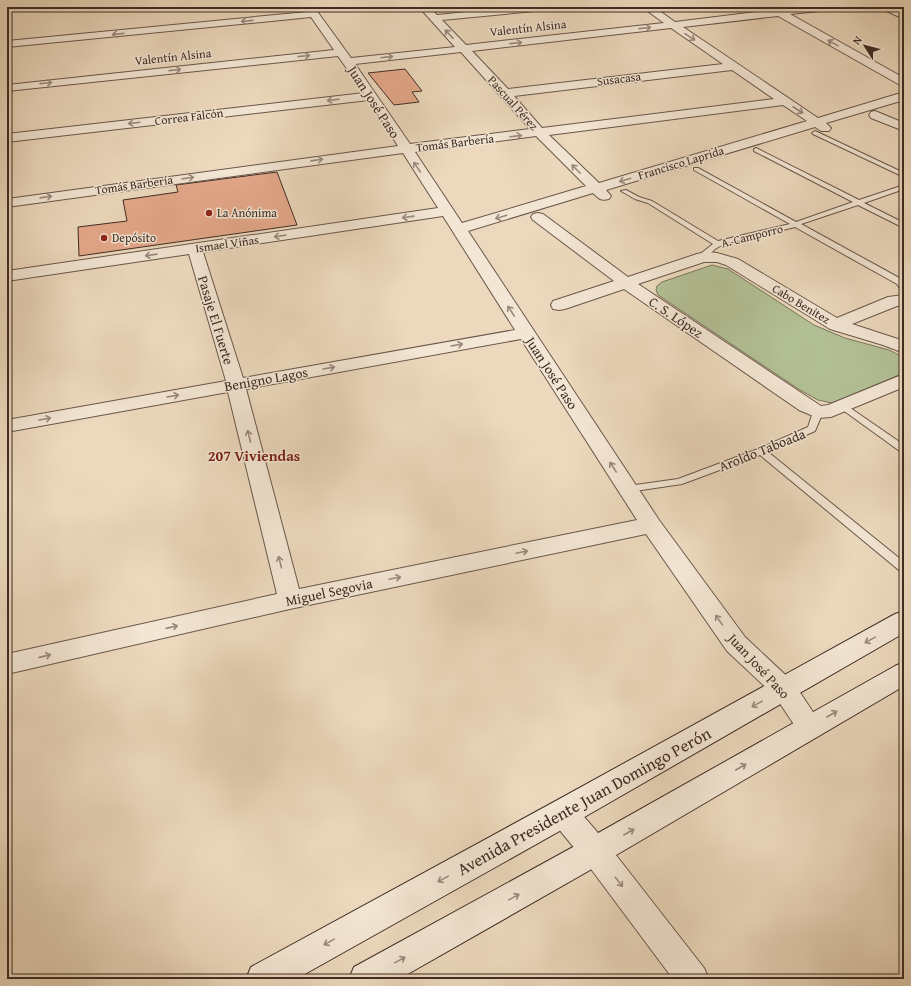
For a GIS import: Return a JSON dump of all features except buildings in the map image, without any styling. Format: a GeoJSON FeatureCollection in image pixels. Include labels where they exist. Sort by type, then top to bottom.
{"type":"FeatureCollection","features":[{"type":"Feature","properties":{"kind":"main road","name":"Avenida Presidente Juan Domingo Perón"},"geometry":{"type":"LineString","coordinates":[[263,979],[563,813],[904,621]]}},
{"type":"Feature","properties":{"kind":"main road"},"geometry":{"type":"LineString","coordinates":[[366,979],[595,851],[904,673]]}},
{"type":"Feature","properties":{"kind":"street","name":"Pascual Pérez"},"geometry":{"type":"LineString","coordinates":[[424,7],[505,93],[540,133],[600,193]]}},
{"type":"Feature","properties":{"kind":"street"},"geometry":{"type":"LineString","coordinates":[[434,18],[545,7]]}},
{"type":"Feature","properties":{"kind":"street"},"geometry":{"type":"LineString","coordinates":[[647,7],[785,101],[820,128]]}},
{"type":"Feature","properties":{"kind":"street"},"geometry":{"type":"LineString","coordinates":[[770,7],[904,83]]}},
{"type":"Feature","properties":{"kind":"street","name":"Valentín Alsina"},"geometry":{"type":"LineString","coordinates":[[7,88],[344,57],[463,48],[830,7]]}},
{"type":"Feature","properties":{"kind":"street"},"geometry":{"type":"LineString","coordinates":[[885,7],[904,16]]}},
{"type":"Feature","properties":{"kind":"street"},"geometry":{"type":"LineString","coordinates":[[7,44],[311,11]]}},
{"type":"Feature","properties":{"kind":"street","name":"Juan José Paso"},"geometry":{"type":"LineString","coordinates":[[311,11],[372,96],[405,149],[652,525],[736,644],[784,689],[810,727]]}},
{"type":"Feature","properties":{"kind":"street","name":"Susacasa"},"geometry":{"type":"LineString","coordinates":[[505,93],[733,66]]}},
{"type":"Feature","properties":{"kind":"street","name":"Correa Falcón"},"geometry":{"type":"LineString","coordinates":[[7,138],[372,96]]}},
{"type":"Feature","properties":{"kind":"street","name":"Francisco Laprida"},"geometry":{"type":"LineString","coordinates":[[462,234],[538,217],[600,193],[624,191],[696,169],[820,128],[904,96]]}},
{"type":"Feature","properties":{"kind":"street","name":"Tomás Barbería"},"geometry":{"type":"LineString","coordinates":[[7,203],[405,149],[785,101]]}},
{"type":"Feature","properties":{"kind":"street","name":"Francisco Laprida"},"geometry":{"type":"LineString","coordinates":[[462,234],[820,128],[875,115],[904,106]]}},
{"type":"Feature","properties":{"kind":"street"},"geometry":{"type":"LineString","coordinates":[[875,115],[904,127]]}},
{"type":"Feature","properties":{"kind":"street","name":"Ismael Viñas"},"geometry":{"type":"LineString","coordinates":[[7,276],[447,211]]}},
{"type":"Feature","properties":{"kind":"street","name":"C. S. López"},"geometry":{"type":"LineString","coordinates":[[538,217],[626,283],[806,406],[818,412]]}},
{"type":"Feature","properties":{"kind":"street","name":"Pasaje El Fuerte"},"geometry":{"type":"LineString","coordinates":[[195,249],[236,385],[290,600]]}},
{"type":"Feature","properties":{"kind":"street","name":"A. Camporro"},"geometry":{"type":"LineString","coordinates":[[559,305],[702,257]]}},
{"type":"Feature","properties":{"kind":"street","name":"Cabo Benitez"},"geometry":{"type":"LineString","coordinates":[[702,257],[721,258],[732,262],[836,325],[889,341],[904,348]]}},
{"type":"Feature","properties":{"kind":"street"},"geometry":{"type":"LineString","coordinates":[[836,325],[894,302],[904,300]]}},
{"type":"Feature","properties":{"kind":"street","name":"Benigno Lagos"},"geometry":{"type":"LineString","coordinates":[[7,426],[525,332]]}},
{"type":"Feature","properties":{"kind":"street","name":"Aroldo Taboada"},"geometry":{"type":"LineString","coordinates":[[818,412],[832,411],[904,380]]}},
{"type":"Feature","properties":{"kind":"street","name":"Miguel Segovia"},"geometry":{"type":"LineString","coordinates":[[7,664],[290,600],[652,525]]}},
{"type":"Feature","properties":{"kind":"street"},"geometry":{"type":"LineString","coordinates":[[563,813],[595,851],[693,979]]}},
{"type":"Feature","properties":{"kind":"lane"},"geometry":{"type":"LineString","coordinates":[[820,128],[904,175]]}},
{"type":"Feature","properties":{"kind":"lane"},"geometry":{"type":"LineString","coordinates":[[756,150],[904,226]]}},
{"type":"Feature","properties":{"kind":"lane"},"geometry":{"type":"LineString","coordinates":[[696,169],[900,282],[904,288]]}},
{"type":"Feature","properties":{"kind":"lane","name":"A. Camporro"},"geometry":{"type":"LineString","coordinates":[[702,257],[712,247],[718,244],[795,225],[904,187]]}},
{"type":"Feature","properties":{"kind":"lane"},"geometry":{"type":"LineString","coordinates":[[624,191],[637,198],[650,202],[718,244]]}},
{"type":"Feature","properties":{"kind":"lane"},"geometry":{"type":"LineString","coordinates":[[843,406],[904,450]]}},
{"type":"Feature","properties":{"kind":"lane","name":"Aroldo Taboada"},"geometry":{"type":"LineString","coordinates":[[628,489],[680,482],[761,451],[812,429],[818,412]]}},
{"type":"Feature","properties":{"kind":"lane"},"geometry":{"type":"LineString","coordinates":[[761,451],[904,568]]}},
{"type":"Feature","properties":{"kind":"green space"},"geometry":{"type":"Polygon","coordinates":[[[712,265],[728,269],[814,325],[845,338],[889,350],[903,357],[904,373],[832,403],[818,400],[800,390],[658,295],[656,290],[657,286],[662,282],[712,265]]]}},
{"type":"Feature","properties":{"kind":"place","name":"La Anónima"},"geometry":{"type":"Point","coordinates":[209,213]}},
{"type":"Feature","properties":{"kind":"place","name":"Depósito"},"geometry":{"type":"Point","coordinates":[104,238]}},
{"type":"Feature","properties":{"kind":"district","name":"207 Viviendas"},"geometry":{"type":"Point","coordinates":[254,456]}}]}
